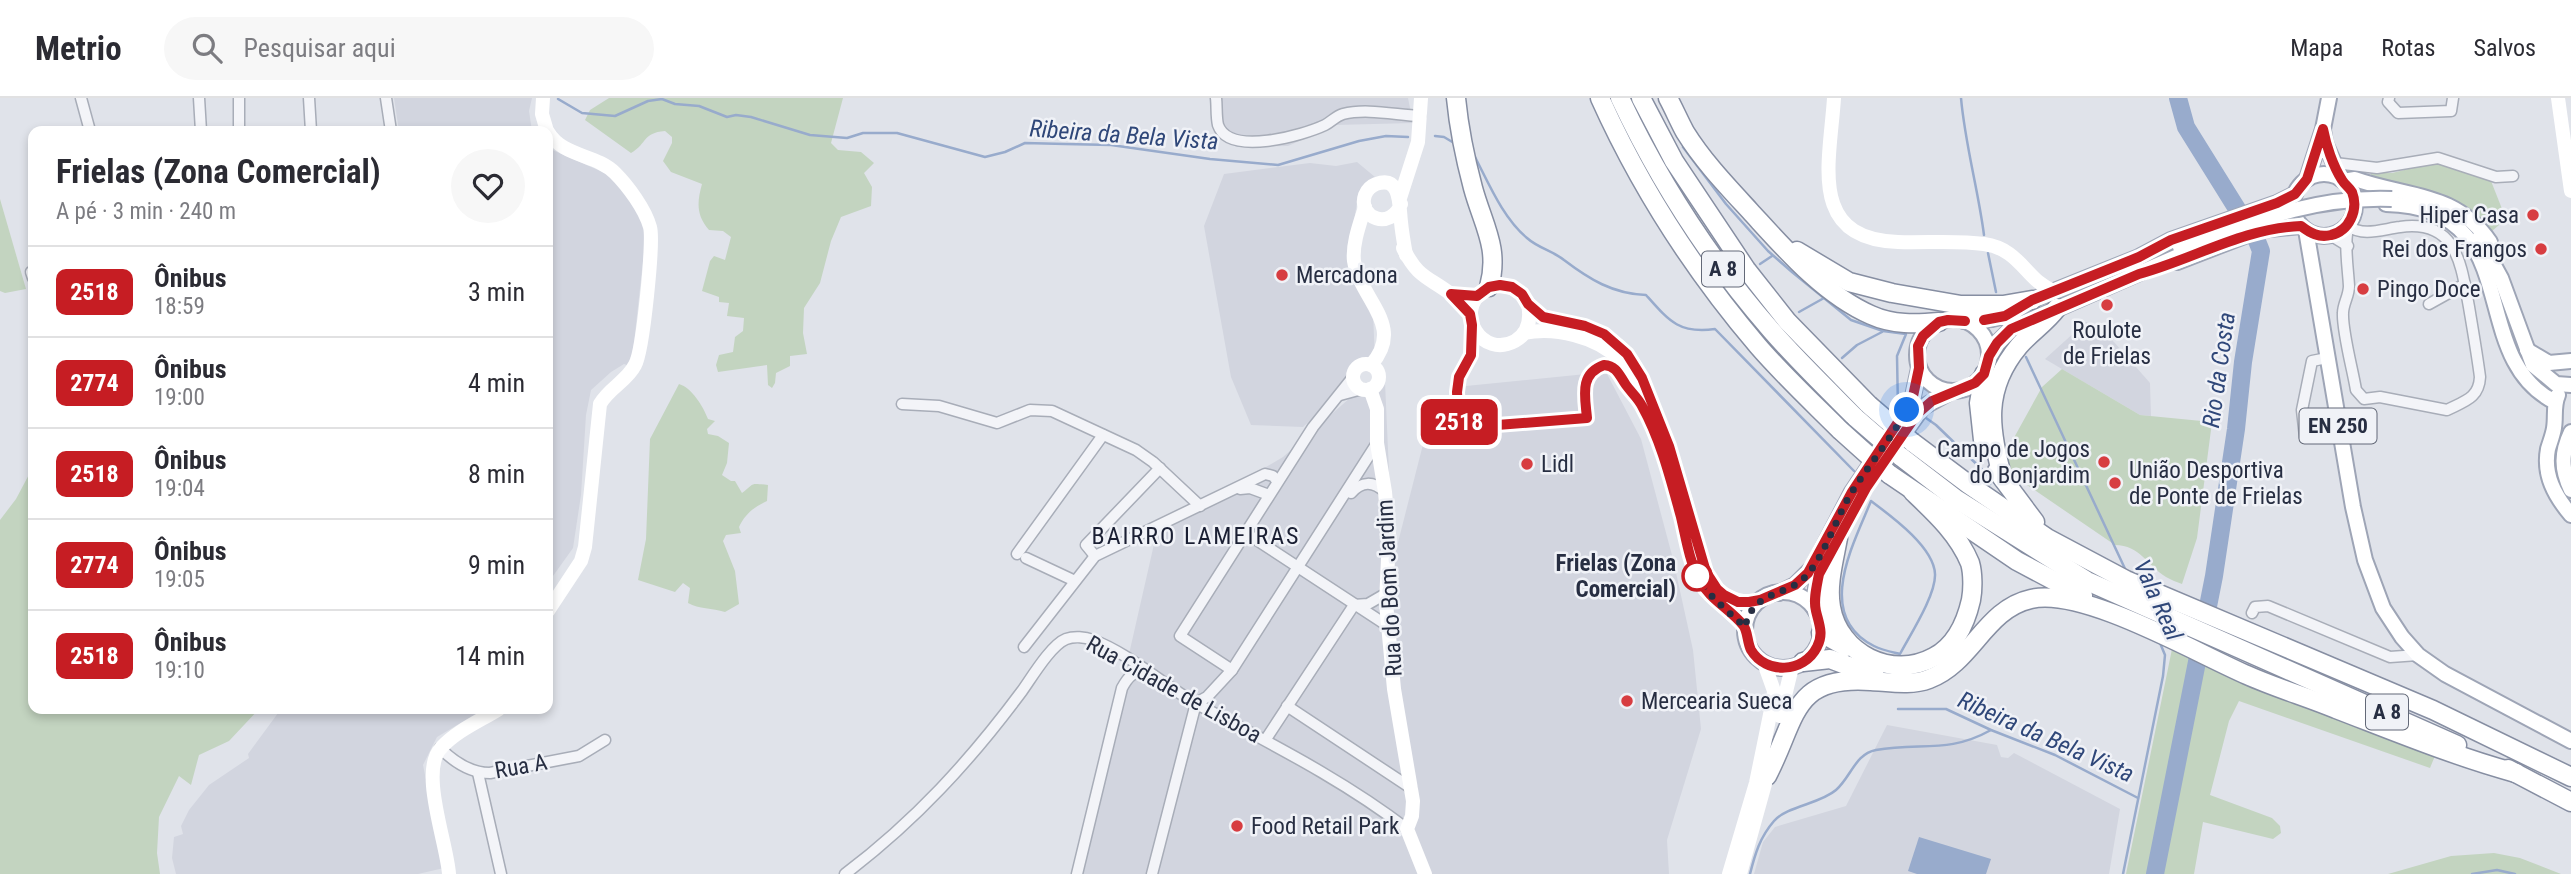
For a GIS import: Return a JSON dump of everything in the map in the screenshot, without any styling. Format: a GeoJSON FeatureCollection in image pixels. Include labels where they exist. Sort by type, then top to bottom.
{"type":"FeatureCollection","features":[{"type":"Feature","properties":{"kind":"highway"},"geometry":{"type":"LineString","coordinates":[[1600,98],[1654,203],[1714,289],[1758,346],[1840,430],[1913,492],[2017,561],[2081,595],[2103,610]]}},
{"type":"Feature","properties":{"kind":"highway","name":"A 8"},"geometry":{"type":"LineString","coordinates":[[1620,98],[1691,225],[1729,279],[1771,331],[1856,418],[1968,484],[2048,538],[2126,580],[2433,709],[2571,777]]}},
{"type":"Feature","properties":{"kind":"highway","name":"A 8"},"geometry":{"type":"LineString","coordinates":[[1641,98],[1674,160],[1746,269],[1787,321],[1956,499],[2087,582],[2404,719],[2571,802]]}},
{"type":"Feature","properties":{"kind":"highway"},"geometry":{"type":"LineString","coordinates":[[1668,98],[1685,131],[1704,159],[1784,249],[1815,277],[1871,316],[1909,324],[1939,322]]}},
{"type":"Feature","properties":{"kind":"highway"},"geometry":{"type":"LineString","coordinates":[[1456,105],[1464,152],[1493,251],[1494,268],[1483,291]]}},
{"type":"Feature","properties":{"kind":"highway"},"geometry":{"type":"LineString","coordinates":[[1773,237],[1849,282],[1881,290],[1961,305],[2003,305],[2032,300]]}},
{"type":"Feature","properties":{"kind":"highway"},"geometry":{"type":"LineString","coordinates":[[2003,479],[1993,442],[1991,419],[1997,381],[2020,344],[2047,322],[2055,300]]}},
{"type":"Feature","properties":{"kind":"highway"},"geometry":{"type":"LineString","coordinates":[[1984,374],[1979,420],[1988,457],[2022,508],[2048,538]]}},
{"type":"Feature","properties":{"kind":"highway"},"geometry":{"type":"LineString","coordinates":[[1821,633],[1864,657],[1904,667],[1935,657],[1951,643],[1967,617],[1972,593],[1970,565],[1948,526],[1913,492]]}},
{"type":"Feature","properties":{"kind":"highway"},"geometry":{"type":"LineString","coordinates":[[1838,538],[1830,587],[1833,618],[1846,641],[1864,657]]}},
{"type":"Feature","properties":{"kind":"highway"},"geometry":{"type":"LineString","coordinates":[[1767,776],[1792,716],[1810,694],[1830,682],[1844,679],[1892,682],[1928,680],[1962,658],[1998,615],[2029,599],[2050,596],[2067,598],[2103,610],[2249,676],[2462,758],[2516,773]]}},
{"type":"Feature","properties":{"kind":"highway"},"geometry":{"type":"LineString","coordinates":[[1798,665],[1830,659],[1892,682]]}},
{"type":"Feature","properties":{"kind":"main road"},"geometry":{"type":"LineString","coordinates":[[543,98],[542,114],[545,126]]}},
{"type":"Feature","properties":{"kind":"main road"},"geometry":{"type":"LineString","coordinates":[[1358,236],[1382,219],[1395,214],[1418,142],[1421,98]]}},
{"type":"Feature","properties":{"kind":"main road"},"geometry":{"type":"LineString","coordinates":[[1834,98],[1829,182],[1831,200],[1838,217],[1851,230],[1866,238],[1896,242],[1986,244],[2007,251],[2021,262],[2055,300]]}},
{"type":"Feature","properties":{"kind":"main road"},"geometry":{"type":"LineString","coordinates":[[1815,610],[1819,574],[1873,476],[1917,414],[1932,401],[1975,383],[1984,374],[1989,356],[1997,343],[2011,329],[2055,300],[2171,240],[2277,203],[2295,194],[2307,179],[2323,129],[2329,98]]}},
{"type":"Feature","properties":{"kind":"main road"},"geometry":{"type":"LineString","coordinates":[[2558,98],[2571,191]]}},
{"type":"Feature","properties":{"kind":"main road"},"geometry":{"type":"LineString","coordinates":[[2312,255],[2314,243],[2326,235],[2339,232],[2349,223],[2355,204],[2349,187],[2342,180],[2325,143],[2323,129]]}},
{"type":"Feature","properties":{"kind":"main road"},"geometry":{"type":"LineString","coordinates":[[553,140],[566,150],[609,168],[616,174],[638,203],[651,231],[638,359],[629,374],[610,390],[600,404],[585,547],[581,561],[553,603]]}},
{"type":"Feature","properties":{"kind":"main road"},"geometry":{"type":"LineString","coordinates":[[1385,183],[1404,171],[1418,142]]}},
{"type":"Feature","properties":{"kind":"main road"},"geometry":{"type":"LineString","coordinates":[[2307,179],[2325,174],[2342,180],[2355,179],[2432,197],[2473,220],[2494,248],[2506,273],[2526,350],[2533,365],[2556,384],[2571,385]]}},
{"type":"Feature","properties":{"kind":"main road"},"geometry":{"type":"LineString","coordinates":[[1406,255],[1400,201],[1395,188],[1378,183],[1368,189],[1365,195],[1368,212],[1382,219],[1406,255],[1416,270],[1451,294],[1470,314],[1476,332],[1488,342],[1508,344],[1524,333],[1546,330],[1593,341],[1618,358],[1626,368],[1659,447],[1697,577],[1717,602],[1745,627]]}},
{"type":"Feature","properties":{"kind":"main road"},"geometry":{"type":"LineString","coordinates":[[2295,194],[2293,210],[2304,228],[2312,255]]}},
{"type":"Feature","properties":{"kind":"main road"},"geometry":{"type":"LineString","coordinates":[[2139,274],[2182,250],[2281,211],[2337,201],[2415,200],[2447,211],[2481,240],[2494,262],[2514,309]]}},
{"type":"Feature","properties":{"kind":"main road"},"geometry":{"type":"LineString","coordinates":[[2139,257],[2182,250],[2283,218],[2337,206],[2415,206],[2443,218],[2459,229],[2474,246],[2484,266],[2513,362],[2555,408],[2559,422],[2571,431],[2565,444],[2563,460],[2564,476],[2571,490]]}},
{"type":"Feature","properties":{"kind":"main road","name":"Rua do Bom Jardim"},"geometry":{"type":"LineString","coordinates":[[1365,207],[1354,250],[1354,263],[1362,286],[1377,307],[1385,345],[1371,365],[1377,371],[1378,380],[1362,385],[1377,409],[1377,443],[1389,536],[1388,626],[1394,689],[1411,788],[1412,816],[1407,829]]}},
{"type":"Feature","properties":{"kind":"main road"},"geometry":{"type":"LineString","coordinates":[[1451,294],[1483,291],[1500,285],[1512,287],[1543,317],[1585,326],[1604,334],[1627,354],[1642,378],[1669,446],[1706,572],[1717,589],[1731,599],[1749,602],[1795,585],[1813,566],[1852,492],[1912,401],[1919,368],[1917,357],[1923,336],[1939,322],[2005,316],[2032,300],[2055,300],[2139,274],[2259,230],[2304,228],[2326,235]]}},
{"type":"Feature","properties":{"kind":"main road","name":"EN 250"},"geometry":{"type":"LineString","coordinates":[[2312,255],[2353,507],[2365,560],[2384,608],[2402,637],[2418,655],[2445,674],[2571,741]]}},
{"type":"Feature","properties":{"kind":"main road"},"geometry":{"type":"LineString","coordinates":[[1470,314],[1483,291]]}},
{"type":"Feature","properties":{"kind":"main road"},"geometry":{"type":"LineString","coordinates":[[1524,333],[1530,314],[1528,304]]}},
{"type":"Feature","properties":{"kind":"main road"},"geometry":{"type":"LineString","coordinates":[[1965,321],[1983,334],[1989,356]]}},
{"type":"Feature","properties":{"kind":"main road"},"geometry":{"type":"LineString","coordinates":[[2526,350],[2549,363],[2571,361]]}},
{"type":"Feature","properties":{"kind":"main road"},"geometry":{"type":"LineString","coordinates":[[1362,385],[1359,366],[1371,365]]}},
{"type":"Feature","properties":{"kind":"main road"},"geometry":{"type":"LineString","coordinates":[[1919,368],[1932,385],[1952,391]]}},
{"type":"Feature","properties":{"kind":"main road"},"geometry":{"type":"LineString","coordinates":[[2571,385],[2558,394],[2554,430],[2548,450],[2548,471],[2554,492],[2571,515]]}},
{"type":"Feature","properties":{"kind":"main road"},"geometry":{"type":"LineString","coordinates":[[1740,874],[1767,776],[1789,674],[1812,655],[1821,633],[1815,610],[1800,596],[1779,593]]}},
{"type":"Feature","properties":{"kind":"main road"},"geometry":{"type":"LineString","coordinates":[[1760,600],[1748,617],[1745,627],[1750,648],[1764,663],[1773,667],[1798,665]]}},
{"type":"Feature","properties":{"kind":"main road"},"geometry":{"type":"LineString","coordinates":[[1730,874],[1756,783],[1772,710],[1774,691],[1764,663]]}},
{"type":"Feature","properties":{"kind":"main road"},"geometry":{"type":"LineString","coordinates":[[449,874],[432,765],[440,748],[491,714]]}},
{"type":"Feature","properties":{"kind":"main road"},"geometry":{"type":"LineString","coordinates":[[1407,829],[1425,874]]}},
{"type":"Feature","properties":{"kind":"street"},"geometry":{"type":"LineString","coordinates":[[81,98],[89,126]]}},
{"type":"Feature","properties":{"kind":"street"},"geometry":{"type":"LineString","coordinates":[[199,98],[201,126]]}},
{"type":"Feature","properties":{"kind":"street"},"geometry":{"type":"LineString","coordinates":[[239,98],[239,126]]}},
{"type":"Feature","properties":{"kind":"street"},"geometry":{"type":"LineString","coordinates":[[309,98],[311,126]]}},
{"type":"Feature","properties":{"kind":"street"},"geometry":{"type":"LineString","coordinates":[[386,98],[390,126]]}},
{"type":"Feature","properties":{"kind":"street"},"geometry":{"type":"LineString","coordinates":[[1216,98],[1219,126],[1225,135],[1236,140],[1285,139],[1328,124],[1340,116],[1356,113],[1420,116]]}},
{"type":"Feature","properties":{"kind":"street"},"geometry":{"type":"LineString","coordinates":[[2389,98],[2388,102],[2399,113],[2451,111],[2453,98]]}},
{"type":"Feature","properties":{"kind":"street"},"geometry":{"type":"LineString","coordinates":[[2335,163],[2377,168],[2438,158],[2496,177],[2513,176]]}},
{"type":"Feature","properties":{"kind":"street"},"geometry":{"type":"LineString","coordinates":[[2349,223],[2354,231],[2364,232],[2412,225],[2427,226],[2442,234],[2454,246],[2465,284],[2480,377],[2480,389],[2476,394],[2447,410],[2380,397],[2364,399],[2356,390],[2343,313],[2349,290],[2346,255],[2349,223]]}},
{"type":"Feature","properties":{"kind":"street"},"geometry":{"type":"LineString","coordinates":[[2326,235],[2348,246]]}},
{"type":"Feature","properties":{"kind":"street"},"geometry":{"type":"LineString","coordinates":[[2428,304],[2465,284]]}},
{"type":"Feature","properties":{"kind":"street"},"geometry":{"type":"LineString","coordinates":[[2305,437],[2302,410],[2312,361],[2327,358]]}},
{"type":"Feature","properties":{"kind":"street"},"geometry":{"type":"LineString","coordinates":[[1231,670],[1180,636],[1313,426],[1340,395],[1362,385]]}},
{"type":"Feature","properties":{"kind":"street"},"geometry":{"type":"LineString","coordinates":[[902,404],[939,406],[997,423],[1030,411],[1052,411],[1136,450],[1160,468],[1200,506]]}},
{"type":"Feature","properties":{"kind":"street"},"geometry":{"type":"LineString","coordinates":[[1075,581],[1022,556],[1103,435]]}},
{"type":"Feature","properties":{"kind":"street"},"geometry":{"type":"LineString","coordinates":[[1152,874],[1196,703],[1207,697],[1231,670],[1377,443]]}},
{"type":"Feature","properties":{"kind":"street"},"geometry":{"type":"LineString","coordinates":[[1095,556],[1086,545],[1160,468]]}},
{"type":"Feature","properties":{"kind":"street"},"geometry":{"type":"LineString","coordinates":[[1024,648],[1095,556],[1265,474],[1273,476],[1277,481]]}},
{"type":"Feature","properties":{"kind":"street"},"geometry":{"type":"LineString","coordinates":[[1340,503],[1362,484],[1378,485],[1385,492]]}},
{"type":"Feature","properties":{"kind":"street"},"geometry":{"type":"LineString","coordinates":[[1234,490],[1251,488],[1269,495]]}},
{"type":"Feature","properties":{"kind":"street"},"geometry":{"type":"LineString","coordinates":[[1246,533],[1388,626]]}},
{"type":"Feature","properties":{"kind":"street"},"geometry":{"type":"LineString","coordinates":[[1354,605],[1368,604],[1387,593]]}},
{"type":"Feature","properties":{"kind":"street"},"geometry":{"type":"LineString","coordinates":[[1266,739],[1354,605]]}},
{"type":"Feature","properties":{"kind":"street"},"geometry":{"type":"LineString","coordinates":[[2252,613],[2255,607],[2268,606],[2390,657],[2418,655]]}},
{"type":"Feature","properties":{"kind":"street","name":"Rua Cidade de Lisboa"},"geometry":{"type":"LineString","coordinates":[[845,874],[883,846],[916,816],[983,743],[1045,659],[1064,640],[1077,637],[1092,639],[1196,703],[1266,739],[1360,795],[1407,829]]}},
{"type":"Feature","properties":{"kind":"street"},"geometry":{"type":"LineString","coordinates":[[1077,874],[1122,688],[1128,676],[1138,671],[1147,671]]}},
{"type":"Feature","properties":{"kind":"street"},"geometry":{"type":"LineString","coordinates":[[1287,706],[1411,788]]}},
{"type":"Feature","properties":{"kind":"street","name":"Rua A"},"geometry":{"type":"LineString","coordinates":[[440,748],[448,757],[478,773],[579,755],[605,740]]}},
{"type":"Feature","properties":{"kind":"street"},"geometry":{"type":"LineString","coordinates":[[478,773],[500,874]]}},
{"type":"Feature","properties":{"kind":"shaded area"},"geometry":{"type":"Polygon","coordinates":[[[394,98],[532,98],[529,111],[531,126],[398,126],[394,98]]]}},
{"type":"Feature","properties":{"kind":"shaded area"},"geometry":{"type":"Polygon","coordinates":[[[1218,98],[1408,98],[1413,123],[1335,125],[1288,146],[1237,147],[1220,138],[1218,98]]]}},
{"type":"Feature","properties":{"kind":"shaded area"},"geometry":{"type":"Polygon","coordinates":[[[553,150],[607,174],[617,182],[643,221],[646,234],[633,352],[627,365],[624,364],[611,372],[591,390],[586,415],[581,495],[573,548],[553,576],[553,150]]]}},
{"type":"Feature","properties":{"kind":"shaded area"},"geometry":{"type":"Polygon","coordinates":[[[1357,162],[1375,177],[1357,202],[1353,228],[1373,313],[1375,360],[1303,427],[1251,425],[1231,377],[1204,226],[1224,174],[1310,163],[1336,166],[1357,162]]]}},
{"type":"Feature","properties":{"kind":"shaded area"},"geometry":{"type":"Polygon","coordinates":[[[2086,322],[2106,333],[2150,383],[2151,416],[2140,415],[2045,359],[2086,322]]]}},
{"type":"Feature","properties":{"kind":"shaded area"},"geometry":{"type":"Polygon","coordinates":[[[1606,372],[1641,439],[1673,559],[1693,650],[1701,729],[1667,840],[1669,874],[1079,874],[1157,531],[1283,457],[1351,397],[1385,382],[1393,562],[1430,417],[1466,386],[1606,372]]]}},
{"type":"Feature","properties":{"kind":"shaded area"},"geometry":{"type":"Polygon","coordinates":[[[277,714],[476,714],[437,737],[423,765],[444,868],[418,874],[176,874],[172,858],[174,837],[183,834],[181,826],[189,810],[209,785],[249,758],[248,754],[277,714]]]}},
{"type":"Feature","properties":{"kind":"shaded area"},"geometry":{"type":"Polygon","coordinates":[[[1887,725],[1997,745],[2001,757],[2008,758],[2014,753],[2120,809],[2109,874],[1754,874],[1763,842],[1775,827],[1846,806],[1887,725]]]}},
{"type":"Feature","properties":{"kind":"green space"},"geometry":{"type":"Polygon","coordinates":[[[609,98],[843,98],[831,143],[838,150],[861,152],[874,163],[864,173],[872,187],[871,206],[841,217],[831,241],[820,283],[804,308],[803,333],[807,354],[790,356],[790,366],[776,373],[772,388],[768,385],[767,365],[718,372],[716,365],[719,355],[733,352],[735,337],[743,331],[744,318],[727,316],[729,303],[719,302],[719,297],[702,291],[710,261],[714,256],[725,260],[731,237],[723,231],[709,230],[702,219],[699,203],[702,184],[671,172],[663,161],[672,143],[672,137],[665,131],[652,134],[631,153],[585,120],[590,110],[609,98]]]}},
{"type":"Feature","properties":{"kind":"green space"},"geometry":{"type":"Polygon","coordinates":[[[2439,164],[2491,181],[2506,219],[2492,231],[2480,218],[2452,200],[2421,189],[2371,178],[2371,173],[2392,173],[2439,164]]]}},
{"type":"Feature","properties":{"kind":"green space"},"geometry":{"type":"Polygon","coordinates":[[[0,199],[26,289],[5,293],[0,291],[0,199]]]}},
{"type":"Feature","properties":{"kind":"green space","name":"Campo de Jogos do Bonjardim"},"geometry":{"type":"Polygon","coordinates":[[[2062,369],[2140,415],[2212,422],[2197,538],[2182,584],[2166,577],[2131,548],[2115,545],[2014,476],[2005,454],[2042,387],[2062,369]]]}},
{"type":"Feature","properties":{"kind":"green space"},"geometry":{"type":"Polygon","coordinates":[[[679,384],[696,398],[708,419],[715,421],[707,429],[708,434],[718,436],[729,443],[727,463],[722,475],[735,481],[742,493],[753,484],[768,485],[767,501],[744,518],[739,527],[741,533],[726,535],[723,541],[735,571],[739,604],[725,612],[688,603],[690,588],[683,583],[675,592],[638,580],[646,539],[650,439],[679,384]]]}},
{"type":"Feature","properties":{"kind":"green space"},"geometry":{"type":"Polygon","coordinates":[[[28,476],[28,714],[254,714],[229,741],[199,755],[191,785],[179,776],[159,817],[157,853],[160,874],[0,874],[0,520],[16,499],[28,476]]]}},
{"type":"Feature","properties":{"kind":"green space"},"geometry":{"type":"Polygon","coordinates":[[[2172,649],[2437,751],[2430,768],[2239,701],[2229,721],[2210,795],[2272,818],[2280,826],[2281,833],[2273,839],[2203,822],[2194,874],[2126,874],[2172,649]]]}},
{"type":"Feature","properties":{"kind":"green space"},"geometry":{"type":"Polygon","coordinates":[[[2494,853],[2520,858],[2561,874],[2388,874],[2451,856],[2494,853]]]}},
{"type":"Feature","properties":{"kind":"water"},"geometry":{"type":"Polygon","coordinates":[[[1919,837],[1991,859],[1986,874],[1917,874],[1908,871],[1919,837]]]}},
{"type":"Feature","properties":{"kind":"waterway","name":"Vala Real"},"geometry":{"type":"LineString","coordinates":[[1961,98],[1984,235]]}},
{"type":"Feature","properties":{"kind":"waterway","name":"Rio da Costa"},"geometry":{"type":"LineString","coordinates":[[2155,874],[2214,576],[2261,251],[2186,127],[2178,98]]}},
{"type":"Feature","properties":{"kind":"waterway","name":"Ribeira da Bela Vista"},"geometry":{"type":"LineString","coordinates":[[558,99],[582,113],[615,116],[648,101],[662,99],[675,104],[699,106],[727,117],[751,117],[810,135],[847,138],[863,133],[897,133],[985,157],[1025,143],[1111,145],[1210,159],[1278,165],[1359,141],[1386,136],[1408,137]]}},
{"type":"Feature","properties":{"kind":"waterway","name":"Ribeira da Bela Vista"},"geometry":{"type":"LineString","coordinates":[[1435,136],[1444,137],[1454,143]]}},
{"type":"Feature","properties":{"kind":"waterway"},"geometry":{"type":"LineString","coordinates":[[1683,147],[1726,204],[1768,251],[1792,272],[1851,320],[1883,331],[1906,334],[1897,356],[1898,409]]}},
{"type":"Feature","properties":{"kind":"waterway","name":"Ribeira da Bela Vista"},"geometry":{"type":"LineString","coordinates":[[1472,154],[1504,211],[1527,238],[1602,284],[1623,292],[1646,295],[1676,324],[1692,329],[1715,329],[1854,471]]}},
{"type":"Feature","properties":{"kind":"waterway","name":"Vala Real"},"geometry":{"type":"LineString","coordinates":[[1988,253],[1996,292]]}},
{"type":"Feature","properties":{"kind":"waterway"},"geometry":{"type":"LineString","coordinates":[[1760,264],[1772,256]]}},
{"type":"Feature","properties":{"kind":"waterway"},"geometry":{"type":"LineString","coordinates":[[1799,312],[1824,298]]}},
{"type":"Feature","properties":{"kind":"waterway"},"geometry":{"type":"LineString","coordinates":[[1842,358],[1857,345],[1882,332]]}},
{"type":"Feature","properties":{"kind":"waterway","name":"Vala Real"},"geometry":{"type":"LineString","coordinates":[[2026,357],[2127,573]]}},
{"type":"Feature","properties":{"kind":"waterway"},"geometry":{"type":"LineString","coordinates":[[1926,418],[1993,480],[1990,484]]}},
{"type":"Feature","properties":{"kind":"waterway","name":"Ribeira da Bela Vista"},"geometry":{"type":"LineString","coordinates":[[1871,501],[1920,543],[1933,564],[1935,574],[1927,604],[1900,654],[1874,646],[1856,633],[1846,617],[1842,599],[1848,558],[1871,501]]}},
{"type":"Feature","properties":{"kind":"waterway","name":"Vala Real"},"geometry":{"type":"LineString","coordinates":[[2123,874],[2163,676],[2165,655],[2160,643]]}},
{"type":"Feature","properties":{"kind":"waterway","name":"Ribeira da Bela Vista"},"geometry":{"type":"LineString","coordinates":[[1898,709],[1946,709],[2055,755],[2138,798]]}},
{"type":"Feature","properties":{"kind":"waterway"},"geometry":{"type":"LineString","coordinates":[[1750,874],[1759,846],[1774,821],[1787,812],[1836,790],[1858,761],[1869,752],[1948,745],[1991,730]]}},
{"type":"Feature","properties":{"kind":"waterway"},"geometry":{"type":"LineString","coordinates":[[2472,874],[2497,870],[2515,874]]}},
{"type":"Feature","properties":{"kind":"bus line","name":"2518"},"geometry":{"type":"LineString","coordinates":[[1965,321],[1956,319],[1939,322],[1923,336],[1918,346],[1919,368],[1912,401],[1852,492],[1813,566],[1795,585],[1760,600],[1738,602],[1711,582],[1702,560],[1680,478],[1642,378],[1627,354],[1604,334],[1585,326],[1543,317],[1512,287],[1489,287],[1477,296],[1451,294],[1470,314],[1472,325],[1471,355],[1459,377],[1457,392],[1459,428],[1587,418],[1584,387],[1586,377],[1591,371],[1604,365],[1610,365],[1617,370],[1642,405],[1652,430],[1672,485],[1692,563],[1704,589],[1745,627],[1746,638],[1756,656],[1773,667],[1792,667],[1812,655],[1818,644],[1820,621],[1815,610],[1819,574],[1873,476],[1923,407],[1952,391],[1965,389],[1984,374],[1989,356],[2011,329],[2139,274],[2259,230],[2301,226],[2321,236],[2339,232],[2354,213],[2353,195],[2341,179],[2325,143],[2323,129],[2307,179],[2295,194],[2277,203],[2171,240],[2139,257],[2032,300],[2005,316],[1984,320]]}},
{"type":"Feature","properties":{"kind":"place","name":"Hiper Casa"},"geometry":{"type":"Point","coordinates":[2533,215]}},
{"type":"Feature","properties":{"kind":"place","name":"Rei dos Frangos"},"geometry":{"type":"Point","coordinates":[2541,249]}},
{"type":"Feature","properties":{"kind":"place","name":"Mercadona"},"geometry":{"type":"Point","coordinates":[1282,275]}},
{"type":"Feature","properties":{"kind":"place","name":"Pingo Doce"},"geometry":{"type":"Point","coordinates":[2363,289]}},
{"type":"Feature","properties":{"kind":"place","name":"Roulote de Frielas"},"geometry":{"type":"Point","coordinates":[2107,305]}},
{"type":"Feature","properties":{"kind":"place","name":"Campo de Jogos do Bonjardim"},"geometry":{"type":"Point","coordinates":[2104,462]}},
{"type":"Feature","properties":{"kind":"place","name":"Lidl"},"geometry":{"type":"Point","coordinates":[1527,464]}},
{"type":"Feature","properties":{"kind":"place","name":"União Desportiva de Ponte de Frielas"},"geometry":{"type":"Point","coordinates":[2115,483]}},
{"type":"Feature","properties":{"kind":"place","name":"Frielas (Zona Comercial)"},"geometry":{"type":"Point","coordinates":[1697,576]}},
{"type":"Feature","properties":{"kind":"place","name":"Mercearia Sueca"},"geometry":{"type":"Point","coordinates":[1627,701]}},
{"type":"Feature","properties":{"kind":"place","name":"Food Retail Park"},"geometry":{"type":"Point","coordinates":[1237,826]}},
{"type":"Feature","properties":{"kind":"district","name":"BAIRRO LAMEIRAS"},"geometry":{"type":"Point","coordinates":[1196,536]}},
{"type":"Feature","properties":{"kind":"route"},"geometry":{"type":"LineString","coordinates":[[1697,576],[1704,589],[1745,627],[1753,608],[1760,600],[1795,585],[1808,573],[1852,492],[1907,410]]}}]}
